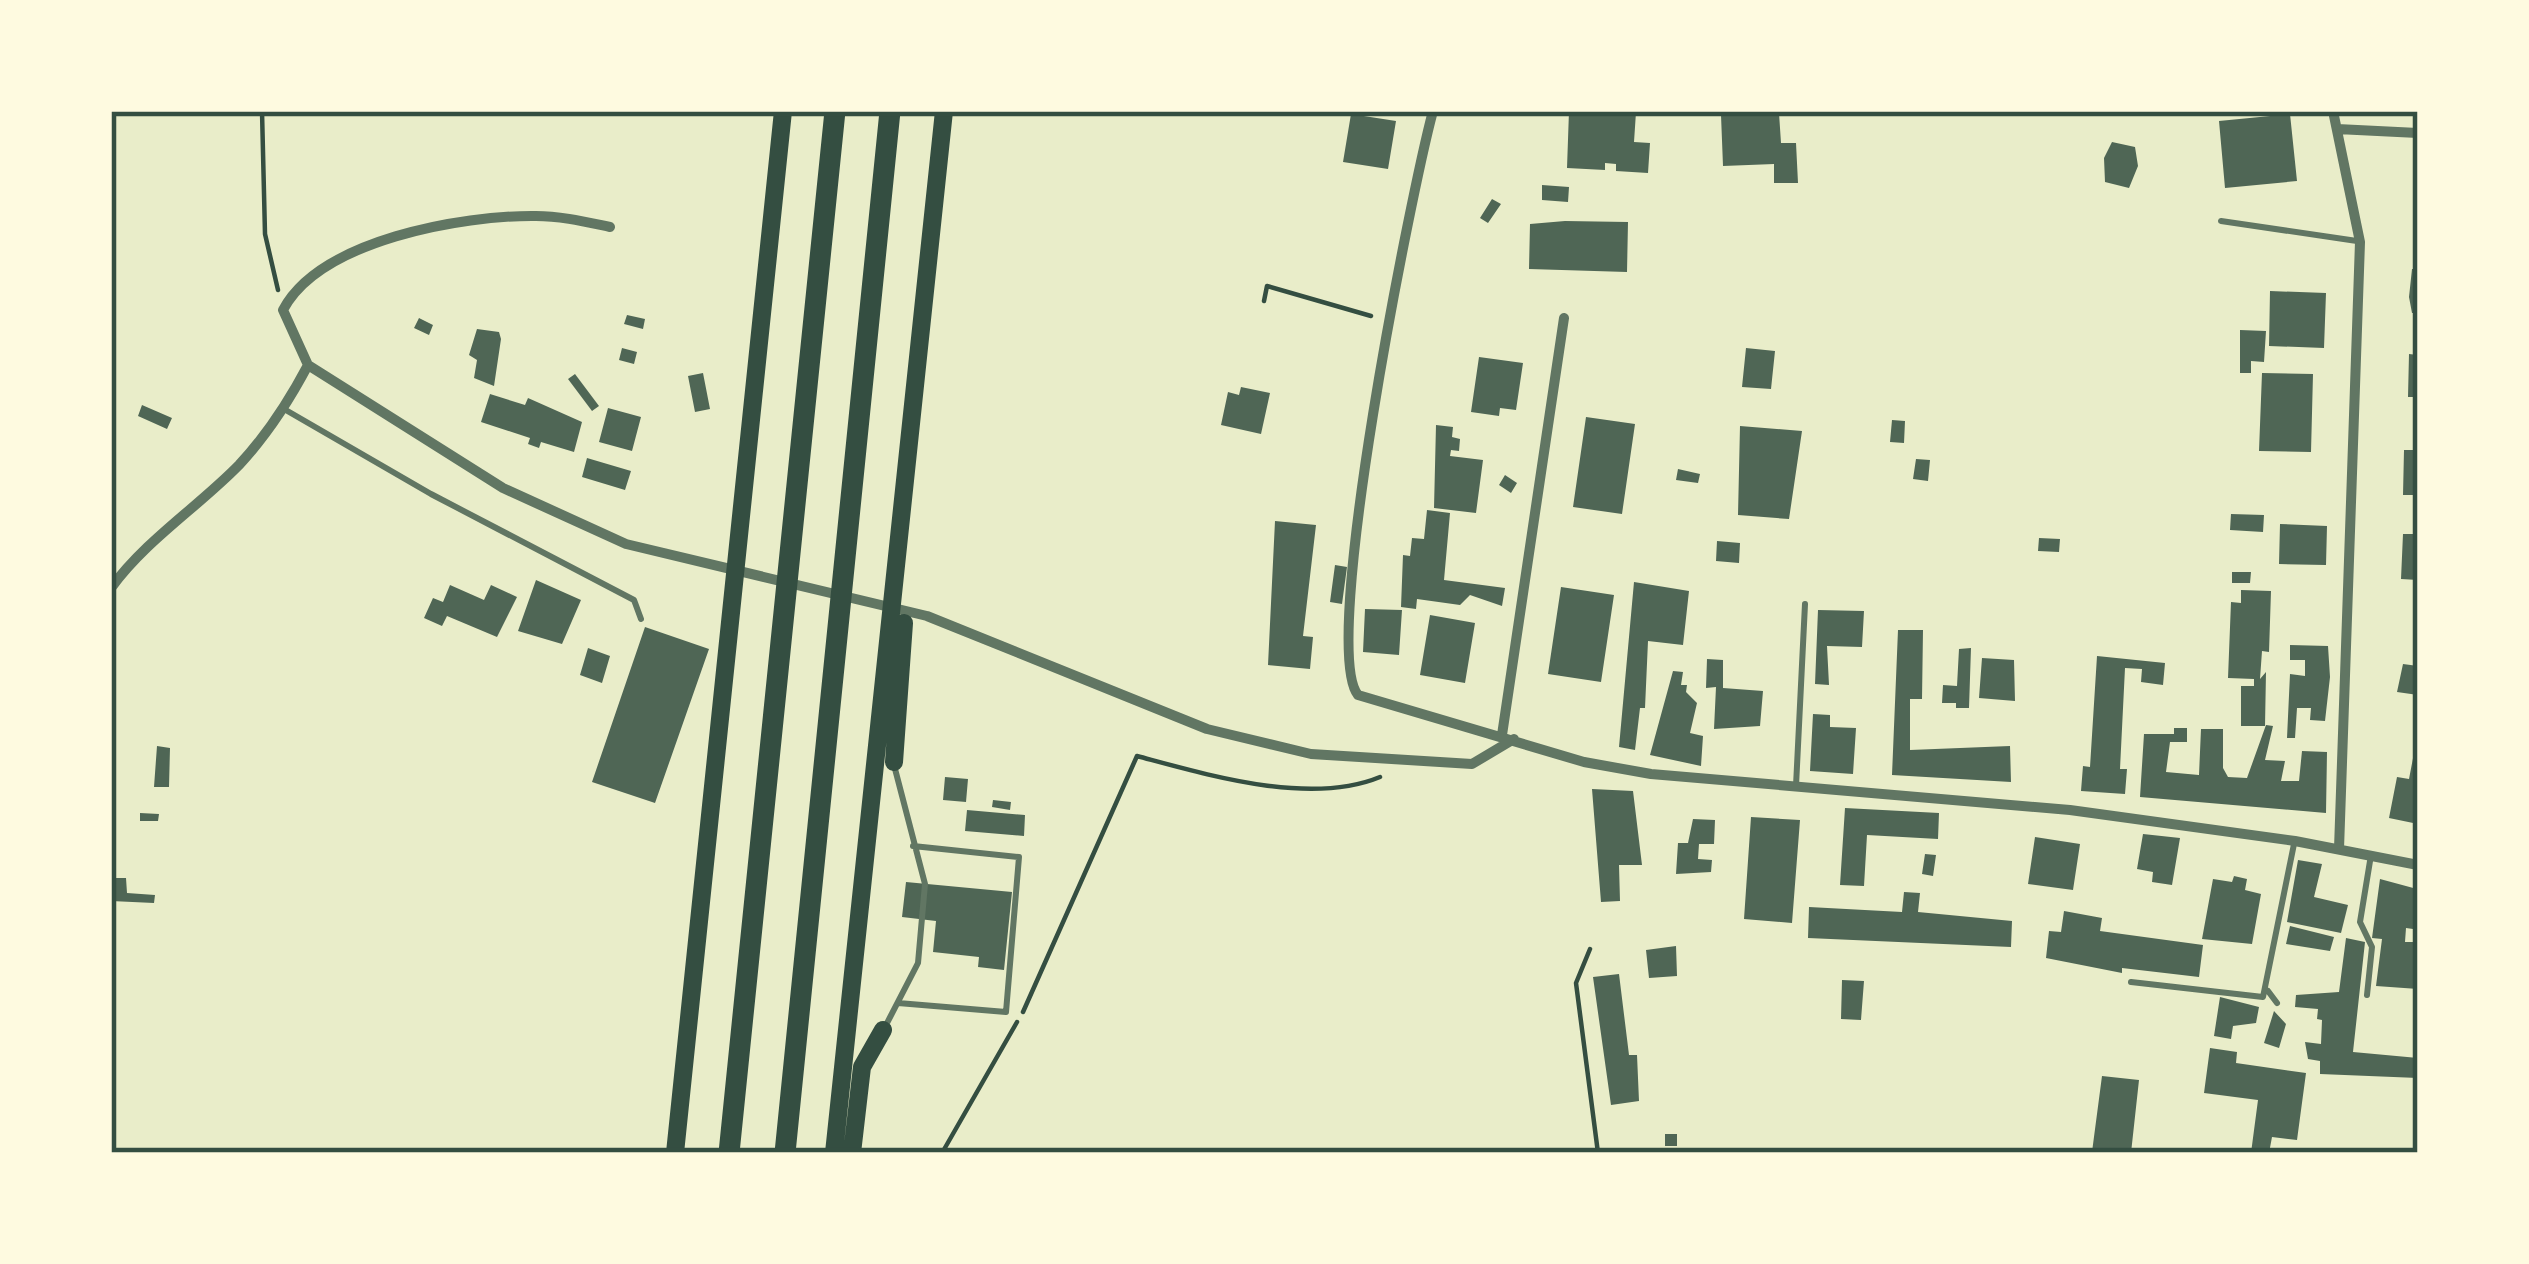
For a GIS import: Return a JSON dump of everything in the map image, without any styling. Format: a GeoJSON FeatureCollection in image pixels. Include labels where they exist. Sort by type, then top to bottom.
{"type":"FeatureCollection","features":[{"type":"Feature","properties":{"kind":"highway"},"geometry":{"type":"LineString","coordinates":[[675,1153],[782,111]]}},
{"type":"Feature","properties":{"kind":"highway"},"geometry":{"type":"LineString","coordinates":[[729,1153],[835,111]]}},
{"type":"Feature","properties":{"kind":"highway"},"geometry":{"type":"LineString","coordinates":[[784,1153],[890,111]]}},
{"type":"Feature","properties":{"kind":"highway"},"geometry":{"type":"LineString","coordinates":[[834,1153],[897,637],[944,111]]}},
{"type":"Feature","properties":{"kind":"highway"},"geometry":{"type":"LineString","coordinates":[[894,762],[897,637]]}},
{"type":"Feature","properties":{"kind":"highway"},"geometry":{"type":"LineString","coordinates":[[852,1153],[862,1067],[883,1030]]}},
{"type":"Feature","properties":{"kind":"street"},"geometry":{"type":"LineString","coordinates":[[1433,111],[1410,196],[1387,323],[1348,639],[1347,676],[1358,695],[1393,710],[1508,737],[1584,762],[1796,789],[2070,810],[2295,841],[2418,865]]}},
{"type":"Feature","properties":{"kind":"street"},"geometry":{"type":"LineString","coordinates":[[2332,111],[2360,242],[2338,849]]}},
{"type":"Feature","properties":{"kind":"street"},"geometry":{"type":"LineString","coordinates":[[2338,129],[2418,133]]}},
{"type":"Feature","properties":{"kind":"street"},"geometry":{"type":"LineString","coordinates":[[610,227],[512,216],[390,240],[320,267],[294,290],[284,310],[308,365],[503,488],[626,544],[927,616],[1208,729],[1311,754],[1472,764],[1508,737],[1564,318]]}},
{"type":"Feature","properties":{"kind":"street"},"geometry":{"type":"LineString","coordinates":[[111,588],[139,554],[241,462],[284,409],[308,365]]}},
{"type":"Feature","properties":{"kind":"lane"},"geometry":{"type":"LineString","coordinates":[[2221,221],[2360,242]]}},
{"type":"Feature","properties":{"kind":"lane"},"geometry":{"type":"LineString","coordinates":[[284,409],[431,494],[634,600],[641,619]]}},
{"type":"Feature","properties":{"kind":"lane"},"geometry":{"type":"LineString","coordinates":[[1796,789],[1805,604]]}},
{"type":"Feature","properties":{"kind":"lane"},"geometry":{"type":"LineString","coordinates":[[883,1030],[918,963],[926,884],[894,762]]}},
{"type":"Feature","properties":{"kind":"lane"},"geometry":{"type":"LineString","coordinates":[[2131,982],[2263,997],[2268,991],[2295,841]]}},
{"type":"Feature","properties":{"kind":"lane"},"geometry":{"type":"LineString","coordinates":[[898,1004],[1006,1012],[1018,856],[913,846]]}},
{"type":"Feature","properties":{"kind":"lane"},"geometry":{"type":"LineString","coordinates":[[2367,995],[2372,947],[2360,922],[2372,855]]}},
{"type":"Feature","properties":{"kind":"lane"},"geometry":{"type":"LineString","coordinates":[[2268,991],[2277,1003]]}},
{"type":"Feature","properties":{"kind":"path"},"geometry":{"type":"LineString","coordinates":[[262,111],[265,234],[284,310]]}},
{"type":"Feature","properties":{"kind":"path"},"geometry":{"type":"LineString","coordinates":[[1264,301],[1267,286],[1387,323]]}},
{"type":"Feature","properties":{"kind":"path"},"geometry":{"type":"LineString","coordinates":[[942,1153],[1025,1007],[1137,755],[1307,787],[1375,779],[1412,760]]}},
{"type":"Feature","properties":{"kind":"path"},"geometry":{"type":"LineString","coordinates":[[1590,949],[1576,983],[1598,1153]]}},
{"type":"Feature","properties":{"kind":"building"},"geometry":{"type":"Polygon","coordinates":[[[1569,111],[1636,112],[1634,142],[1650,143],[1648,173],[1616,171],[1616,164],[1605,163],[1605,170],[1567,168],[1569,111]]]}},
{"type":"Feature","properties":{"kind":"building"},"geometry":{"type":"Polygon","coordinates":[[[1779,113],[1781,143],[1796,143],[1798,183],[1774,183],[1774,164],[1723,166],[1721,115],[1779,113]]]}},
{"type":"Feature","properties":{"kind":"building"},"geometry":{"type":"Polygon","coordinates":[[[1351,114],[1396,121],[1388,169],[1343,162],[1351,114]]]}},
{"type":"Feature","properties":{"kind":"building"},"geometry":{"type":"Polygon","coordinates":[[[2290,114],[2297,181],[2225,188],[2219,121],[2290,114]]]}},
{"type":"Feature","properties":{"kind":"building"},"geometry":{"type":"Polygon","coordinates":[[[2112,142],[2135,147],[2138,166],[2129,188],[2105,182],[2104,158],[2112,142]]]}},
{"type":"Feature","properties":{"kind":"building"},"geometry":{"type":"Polygon","coordinates":[[[1542,185],[1569,187],[1568,202],[1542,200],[1542,185]]]}},
{"type":"Feature","properties":{"kind":"building"},"geometry":{"type":"Polygon","coordinates":[[[1492,199],[1501,204],[1488,223],[1480,218],[1492,199]]]}},
{"type":"Feature","properties":{"kind":"building"},"geometry":{"type":"Polygon","coordinates":[[[1628,222],[1627,272],[1529,269],[1530,224],[1628,222]]]}},
{"type":"Feature","properties":{"kind":"building"},"geometry":{"type":"Polygon","coordinates":[[[2412,269],[2418,269],[2418,313],[2412,313],[2409,297],[2412,269]]]}},
{"type":"Feature","properties":{"kind":"building"},"geometry":{"type":"Polygon","coordinates":[[[2270,291],[2326,293],[2324,348],[2269,346],[2270,291]]]}},
{"type":"Feature","properties":{"kind":"building"},"geometry":{"type":"Polygon","coordinates":[[[627,315],[645,319],[643,329],[624,324],[627,315]]]}},
{"type":"Feature","properties":{"kind":"building"},"geometry":{"type":"Polygon","coordinates":[[[419,318],[433,325],[429,335],[414,328],[419,318]]]}},
{"type":"Feature","properties":{"kind":"building"},"geometry":{"type":"Polygon","coordinates":[[[477,329],[499,332],[494,386],[474,378],[477,360],[469,355],[477,329]]]}},
{"type":"Feature","properties":{"kind":"building"},"geometry":{"type":"Polygon","coordinates":[[[2240,330],[2266,331],[2264,362],[2251,361],[2251,373],[2240,373],[2240,330]]]}},
{"type":"Feature","properties":{"kind":"building"},"geometry":{"type":"Polygon","coordinates":[[[622,348],[637,352],[634,364],[619,360],[622,348]]]}},
{"type":"Feature","properties":{"kind":"building"},"geometry":{"type":"Polygon","coordinates":[[[1746,348],[1775,351],[1771,389],[1742,387],[1746,348]]]}},
{"type":"Feature","properties":{"kind":"building"},"geometry":{"type":"Polygon","coordinates":[[[2409,354],[2418,355],[2418,397],[2408,397],[2409,354]]]}},
{"type":"Feature","properties":{"kind":"building"},"geometry":{"type":"Polygon","coordinates":[[[1479,357],[1523,363],[1516,410],[1500,408],[1499,416],[1471,412],[1479,357]]]}},
{"type":"Feature","properties":{"kind":"building"},"geometry":{"type":"Polygon","coordinates":[[[703,373],[710,409],[695,412],[688,376],[703,373]]]}},
{"type":"Feature","properties":{"kind":"building"},"geometry":{"type":"Polygon","coordinates":[[[2262,373],[2313,374],[2311,452],[2259,451],[2262,373]]]}},
{"type":"Feature","properties":{"kind":"building"},"geometry":{"type":"Polygon","coordinates":[[[575,374],[599,406],[592,411],[568,379],[575,374]]]}},
{"type":"Feature","properties":{"kind":"building"},"geometry":{"type":"Polygon","coordinates":[[[1241,387],[1270,393],[1261,434],[1221,425],[1228,392],[1239,395],[1241,387]]]}},
{"type":"Feature","properties":{"kind":"building"},"geometry":{"type":"Polygon","coordinates":[[[490,394],[525,405],[528,398],[582,422],[574,452],[541,442],[539,448],[528,444],[530,438],[481,422],[490,394]]]}},
{"type":"Feature","properties":{"kind":"building"},"geometry":{"type":"Polygon","coordinates":[[[142,405],[172,418],[167,429],[138,416],[142,405]]]}},
{"type":"Feature","properties":{"kind":"building"},"geometry":{"type":"Polygon","coordinates":[[[608,408],[641,417],[632,451],[599,442],[608,408]]]}},
{"type":"Feature","properties":{"kind":"building"},"geometry":{"type":"Polygon","coordinates":[[[1586,417],[1635,424],[1622,514],[1573,507],[1586,417]]]}},
{"type":"Feature","properties":{"kind":"building"},"geometry":{"type":"Polygon","coordinates":[[[1892,420],[1905,421],[1904,443],[1890,442],[1892,420]]]}},
{"type":"Feature","properties":{"kind":"building"},"geometry":{"type":"Polygon","coordinates":[[[1436,425],[1453,427],[1452,437],[1460,439],[1459,451],[1451,450],[1450,456],[1483,460],[1476,513],[1434,508],[1436,425]]]}},
{"type":"Feature","properties":{"kind":"building"},"geometry":{"type":"Polygon","coordinates":[[[1740,426],[1802,431],[1789,519],[1738,515],[1740,426]]]}},
{"type":"Feature","properties":{"kind":"building"},"geometry":{"type":"Polygon","coordinates":[[[2404,450],[2418,450],[2418,495],[2403,495],[2404,450]]]}},
{"type":"Feature","properties":{"kind":"building"},"geometry":{"type":"Polygon","coordinates":[[[587,458],[631,471],[625,490],[582,477],[587,458]]]}},
{"type":"Feature","properties":{"kind":"building"},"geometry":{"type":"Polygon","coordinates":[[[1916,459],[1930,460],[1928,481],[1913,479],[1916,459]]]}},
{"type":"Feature","properties":{"kind":"building"},"geometry":{"type":"Polygon","coordinates":[[[1678,469],[1700,474],[1698,483],[1676,480],[1678,469]]]}},
{"type":"Feature","properties":{"kind":"building"},"geometry":{"type":"Polygon","coordinates":[[[1505,475],[1517,483],[1511,493],[1499,485],[1505,475]]]}},
{"type":"Feature","properties":{"kind":"building"},"geometry":{"type":"Polygon","coordinates":[[[1427,510],[1450,513],[1444,580],[1505,588],[1502,606],[1470,595],[1460,605],[1417,599],[1416,609],[1401,607],[1403,555],[1410,556],[1412,538],[1424,539],[1427,510]]]}},
{"type":"Feature","properties":{"kind":"building"},"geometry":{"type":"Polygon","coordinates":[[[2231,514],[2264,515],[2263,532],[2230,530],[2231,514]]]}},
{"type":"Feature","properties":{"kind":"building"},"geometry":{"type":"Polygon","coordinates":[[[1275,521],[1316,525],[1303,636],[1313,637],[1310,669],[1268,665],[1275,521]]]}},
{"type":"Feature","properties":{"kind":"building"},"geometry":{"type":"Polygon","coordinates":[[[2280,524],[2327,526],[2326,565],[2279,564],[2280,524]]]}},
{"type":"Feature","properties":{"kind":"building"},"geometry":{"type":"Polygon","coordinates":[[[2403,534],[2418,534],[2418,580],[2401,579],[2403,534]]]}},
{"type":"Feature","properties":{"kind":"building"},"geometry":{"type":"Polygon","coordinates":[[[2039,538],[2060,539],[2059,552],[2038,551],[2039,538]]]}},
{"type":"Feature","properties":{"kind":"building"},"geometry":{"type":"Polygon","coordinates":[[[1717,541],[1740,543],[1739,563],[1716,561],[1717,541]]]}},
{"type":"Feature","properties":{"kind":"building"},"geometry":{"type":"Polygon","coordinates":[[[1335,565],[1347,567],[1342,604],[1330,602],[1335,565]]]}},
{"type":"Feature","properties":{"kind":"building"},"geometry":{"type":"Polygon","coordinates":[[[2232,572],[2251,572],[2250,583],[2232,583],[2232,572]]]}},
{"type":"Feature","properties":{"kind":"building"},"geometry":{"type":"Polygon","coordinates":[[[536,580],[581,600],[562,644],[518,631],[536,580]]]}},
{"type":"Feature","properties":{"kind":"building"},"geometry":{"type":"Polygon","coordinates":[[[1634,582],[1689,591],[1683,645],[1648,641],[1645,708],[1640,708],[1635,750],[1619,747],[1634,582]]]}},
{"type":"Feature","properties":{"kind":"building"},"geometry":{"type":"Polygon","coordinates":[[[450,585],[484,600],[491,585],[517,597],[497,637],[447,616],[442,626],[424,618],[433,598],[443,602],[450,585]]]}},
{"type":"Feature","properties":{"kind":"building"},"geometry":{"type":"Polygon","coordinates":[[[1561,587],[1614,595],[1601,682],[1548,674],[1561,587]]]}},
{"type":"Feature","properties":{"kind":"building"},"geometry":{"type":"Polygon","coordinates":[[[2241,590],[2271,591],[2269,652],[2262,651],[2260,679],[2266,672],[2265,726],[2241,726],[2241,686],[2254,686],[2254,679],[2228,678],[2231,602],[2241,603],[2241,590]]]}},
{"type":"Feature","properties":{"kind":"building"},"geometry":{"type":"Polygon","coordinates":[[[1365,609],[1402,610],[1399,655],[1363,652],[1365,609]]]}},
{"type":"Feature","properties":{"kind":"building"},"geometry":{"type":"Polygon","coordinates":[[[1818,610],[1864,611],[1862,647],[1827,646],[1829,685],[1815,684],[1818,610]]]}},
{"type":"Feature","properties":{"kind":"building"},"geometry":{"type":"Polygon","coordinates":[[[1430,615],[1475,623],[1465,683],[1420,675],[1430,615]]]}},
{"type":"Feature","properties":{"kind":"building"},"geometry":{"type":"Polygon","coordinates":[[[645,627],[709,649],[655,803],[592,782],[645,627]]]}},
{"type":"Feature","properties":{"kind":"building"},"geometry":{"type":"Polygon","coordinates":[[[1898,630],[1923,630],[1922,699],[1910,699],[1910,750],[2010,746],[2011,782],[1892,775],[1898,630]]]}},
{"type":"Feature","properties":{"kind":"building"},"geometry":{"type":"Polygon","coordinates":[[[2290,645],[2328,646],[2330,677],[2325,721],[2310,720],[2311,708],[2297,708],[2295,738],[2287,738],[2290,674],[2305,676],[2305,660],[2290,660],[2290,645]]]}},
{"type":"Feature","properties":{"kind":"building"},"geometry":{"type":"Polygon","coordinates":[[[588,648],[610,656],[602,683],[580,675],[588,648]]]}},
{"type":"Feature","properties":{"kind":"building"},"geometry":{"type":"Polygon","coordinates":[[[1971,648],[1969,708],[1942,703],[1943,685],[1957,686],[1959,649],[1971,648]]]}},
{"type":"Feature","properties":{"kind":"building"},"geometry":{"type":"Polygon","coordinates":[[[2097,656],[2165,663],[2163,685],[2141,682],[2142,669],[2125,668],[2120,769],[2127,769],[2125,794],[2081,791],[2083,766],[2090,767],[2097,656]]]}},
{"type":"Feature","properties":{"kind":"building"},"geometry":{"type":"Polygon","coordinates":[[[1982,658],[2014,660],[2015,701],[1979,698],[1982,658]]]}},
{"type":"Feature","properties":{"kind":"building"},"geometry":{"type":"Polygon","coordinates":[[[1707,659],[1723,660],[1723,688],[1763,691],[1760,726],[1714,729],[1716,687],[1706,688],[1707,659]]]}},
{"type":"Feature","properties":{"kind":"building"},"geometry":{"type":"Polygon","coordinates":[[[2403,664],[2418,666],[2418,695],[2397,692],[2403,664]]]}},
{"type":"Feature","properties":{"kind":"building"},"geometry":{"type":"Polygon","coordinates":[[[1673,671],[1683,672],[1681,685],[1687,685],[1686,692],[1697,703],[1690,733],[1703,736],[1701,766],[1650,755],[1673,671]]]}},
{"type":"Feature","properties":{"kind":"building"},"geometry":{"type":"Polygon","coordinates":[[[1813,714],[1830,715],[1830,727],[1856,728],[1853,774],[1810,771],[1813,714]]]}},
{"type":"Feature","properties":{"kind":"building"},"geometry":{"type":"Polygon","coordinates":[[[2266,725],[2273,726],[2265,760],[2285,761],[2281,781],[2299,781],[2302,751],[2327,752],[2326,813],[2140,797],[2144,734],[2174,734],[2174,728],[2187,728],[2187,742],[2170,742],[2166,772],[2199,775],[2201,729],[2223,729],[2223,768],[2228,777],[2247,778],[2266,725]]]}},
{"type":"Feature","properties":{"kind":"building"},"geometry":{"type":"Polygon","coordinates":[[[157,746],[170,748],[169,787],[154,787],[157,746]]]}},
{"type":"Feature","properties":{"kind":"building"},"geometry":{"type":"Polygon","coordinates":[[[2414,753],[2418,754],[2418,824],[2389,818],[2397,777],[2409,779],[2414,753]]]}},
{"type":"Feature","properties":{"kind":"building"},"geometry":{"type":"Polygon","coordinates":[[[945,777],[968,779],[966,802],[943,800],[945,777]]]}},
{"type":"Feature","properties":{"kind":"building"},"geometry":{"type":"Polygon","coordinates":[[[1592,789],[1633,791],[1642,865],[1619,865],[1620,901],[1601,902],[1592,789]]]}},
{"type":"Feature","properties":{"kind":"building"},"geometry":{"type":"Polygon","coordinates":[[[993,800],[1011,802],[1010,810],[992,807],[993,800]]]}},
{"type":"Feature","properties":{"kind":"building"},"geometry":{"type":"Polygon","coordinates":[[[1845,808],[1939,813],[1938,839],[1867,835],[1864,886],[1840,885],[1845,808]]]}},
{"type":"Feature","properties":{"kind":"building"},"geometry":{"type":"Polygon","coordinates":[[[967,810],[1025,815],[1024,836],[965,831],[967,810]]]}},
{"type":"Feature","properties":{"kind":"building"},"geometry":{"type":"Polygon","coordinates":[[[140,813],[159,814],[158,821],[140,821],[140,813]]]}},
{"type":"Feature","properties":{"kind":"building"},"geometry":{"type":"Polygon","coordinates":[[[1751,817],[1800,820],[1792,923],[1744,919],[1751,817]]]}},
{"type":"Feature","properties":{"kind":"building"},"geometry":{"type":"Polygon","coordinates":[[[1693,819],[1715,820],[1714,844],[1699,844],[1698,859],[1712,860],[1711,872],[1676,874],[1678,843],[1688,843],[1693,819]]]}},
{"type":"Feature","properties":{"kind":"building"},"geometry":{"type":"Polygon","coordinates":[[[2143,834],[2180,838],[2172,885],[2152,882],[2153,872],[2137,869],[2143,834]]]}},
{"type":"Feature","properties":{"kind":"building"},"geometry":{"type":"Polygon","coordinates":[[[2035,837],[2080,844],[2073,890],[2028,884],[2035,837]]]}},
{"type":"Feature","properties":{"kind":"building"},"geometry":{"type":"Polygon","coordinates":[[[1925,854],[1936,855],[1933,876],[1922,874],[1925,854]]]}},
{"type":"Feature","properties":{"kind":"building"},"geometry":{"type":"Polygon","coordinates":[[[2298,860],[2322,864],[2314,897],[2348,905],[2341,933],[2287,922],[2298,860]]]}},
{"type":"Feature","properties":{"kind":"building"},"geometry":{"type":"Polygon","coordinates":[[[2234,876],[2247,879],[2245,890],[2261,894],[2252,944],[2202,939],[2213,879],[2232,882],[2234,876]]]}},
{"type":"Feature","properties":{"kind":"building"},"geometry":{"type":"Polygon","coordinates":[[[111,878],[126,878],[127,893],[155,895],[154,903],[111,901],[111,878]]]}},
{"type":"Feature","properties":{"kind":"building"},"geometry":{"type":"Polygon","coordinates":[[[2380,879],[2417,889],[2413,929],[2406,928],[2405,942],[2418,942],[2418,989],[2376,986],[2382,939],[2372,938],[2380,879]]]}},
{"type":"Feature","properties":{"kind":"building"},"geometry":{"type":"Polygon","coordinates":[[[906,882],[1012,892],[1004,970],[978,967],[979,957],[933,952],[936,921],[902,917],[906,882]]]}},
{"type":"Feature","properties":{"kind":"building"},"geometry":{"type":"Polygon","coordinates":[[[1904,892],[1920,893],[1918,912],[2012,921],[2011,947],[1808,938],[1809,907],[1902,912],[1904,892]]]}},
{"type":"Feature","properties":{"kind":"building"},"geometry":{"type":"Polygon","coordinates":[[[2064,911],[2102,918],[2100,931],[2203,945],[2199,977],[2122,968],[2122,973],[2046,958],[2049,931],[2061,932],[2064,911]]]}},
{"type":"Feature","properties":{"kind":"building"},"geometry":{"type":"Polygon","coordinates":[[[2290,926],[2334,937],[2330,951],[2286,944],[2290,926]]]}},
{"type":"Feature","properties":{"kind":"building"},"geometry":{"type":"Polygon","coordinates":[[[2346,938],[2365,942],[2353,1052],[2418,1058],[2418,1078],[2320,1074],[2320,1061],[2308,1059],[2305,1042],[2321,1044],[2322,1020],[2317,1019],[2318,1009],[2295,1007],[2296,995],[2339,992],[2346,938]]]}},
{"type":"Feature","properties":{"kind":"building"},"geometry":{"type":"Polygon","coordinates":[[[1676,946],[1677,976],[1649,978],[1646,950],[1676,946]]]}},
{"type":"Feature","properties":{"kind":"building"},"geometry":{"type":"Polygon","coordinates":[[[1619,974],[1629,1055],[1637,1055],[1639,1101],[1611,1105],[1593,977],[1619,974]]]}},
{"type":"Feature","properties":{"kind":"building"},"geometry":{"type":"Polygon","coordinates":[[[1842,980],[1864,981],[1861,1020],[1841,1019],[1842,980]]]}},
{"type":"Feature","properties":{"kind":"building"},"geometry":{"type":"Polygon","coordinates":[[[2220,997],[2259,1007],[2256,1023],[2233,1026],[2231,1039],[2214,1036],[2220,997]]]}},
{"type":"Feature","properties":{"kind":"building"},"geometry":{"type":"Polygon","coordinates":[[[2274,1011],[2286,1024],[2279,1048],[2264,1043],[2274,1011]]]}},
{"type":"Feature","properties":{"kind":"building"},"geometry":{"type":"Polygon","coordinates":[[[2210,1048],[2237,1052],[2236,1063],[2306,1073],[2297,1140],[2272,1137],[2269,1153],[2251,1153],[2258,1100],[2204,1093],[2210,1048]]]}},
{"type":"Feature","properties":{"kind":"building"},"geometry":{"type":"Polygon","coordinates":[[[2102,1076],[2139,1080],[2131,1153],[2092,1152],[2102,1076]]]}},
{"type":"Feature","properties":{"kind":"building"},"geometry":{"type":"Polygon","coordinates":[[[1665,1134],[1677,1134],[1677,1146],[1665,1146],[1665,1134]]]}}]}
